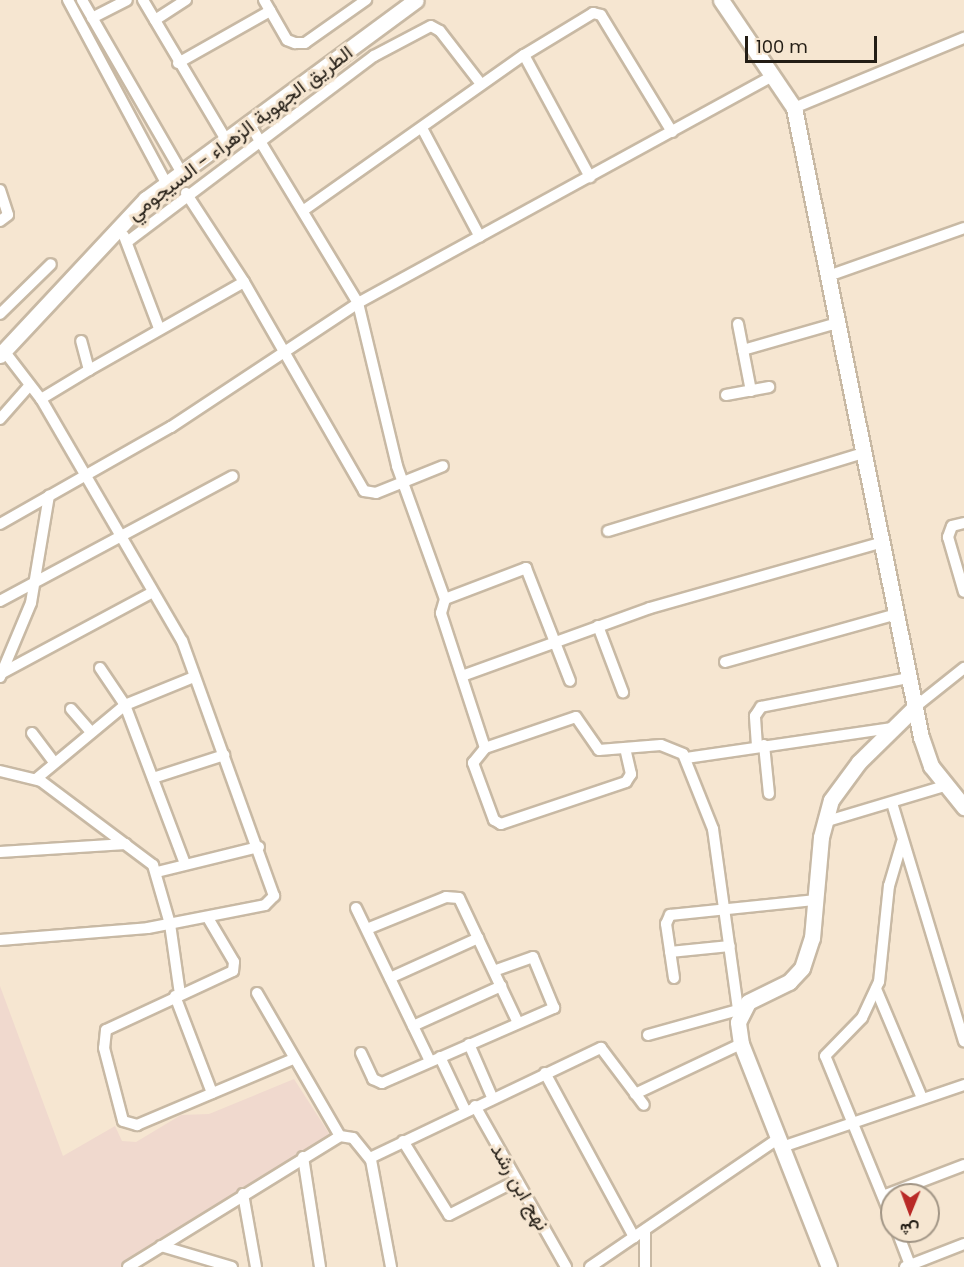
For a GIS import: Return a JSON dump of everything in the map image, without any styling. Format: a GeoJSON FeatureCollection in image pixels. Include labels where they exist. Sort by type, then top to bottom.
{"type":"FeatureCollection","features":[{"type":"Feature","properties":{"kind":"main road","name":"الطريق الجهوية الزهراء - السيجومي"},"geometry":{"type":"LineString","coordinates":[[2,353],[118,226],[166,183],[416,0]]}},
{"type":"Feature","properties":{"kind":"main road"},"geometry":{"type":"LineString","coordinates":[[721,0],[794,108],[915,707],[928,759],[945,786],[963,804]]}},
{"type":"Feature","properties":{"kind":"main road"},"geometry":{"type":"LineString","coordinates":[[829,1267],[741,1044],[739,1012],[753,999],[799,973],[809,951],[824,822],[839,786],[891,728],[915,707]]}},
{"type":"Feature","properties":{"kind":"street"},"geometry":{"type":"LineString","coordinates":[[68,0],[166,183]]}},
{"type":"Feature","properties":{"kind":"street"},"geometry":{"type":"LineString","coordinates":[[82,0],[182,173]]}},
{"type":"Feature","properties":{"kind":"street"},"geometry":{"type":"LineString","coordinates":[[92,18],[127,0]]}},
{"type":"Feature","properties":{"kind":"street"},"geometry":{"type":"LineString","coordinates":[[143,0],[178,63],[226,140]]}},
{"type":"Feature","properties":{"kind":"street"},"geometry":{"type":"LineString","coordinates":[[155,20],[186,0]]}},
{"type":"Feature","properties":{"kind":"street"},"geometry":{"type":"LineString","coordinates":[[264,0],[287,40],[305,43],[366,0]]}},
{"type":"Feature","properties":{"kind":"street"},"geometry":{"type":"LineString","coordinates":[[178,63],[270,11]]}},
{"type":"Feature","properties":{"kind":"street"},"geometry":{"type":"LineString","coordinates":[[304,210],[524,55],[578,20],[601,15],[672,132]]}},
{"type":"Feature","properties":{"kind":"street"},"geometry":{"type":"LineString","coordinates":[[127,242],[259,138],[374,56],[431,26],[440,31],[481,84]]}},
{"type":"Feature","properties":{"kind":"street"},"geometry":{"type":"LineString","coordinates":[[794,108],[964,39]]}},
{"type":"Feature","properties":{"kind":"street"},"geometry":{"type":"LineString","coordinates":[[524,55],[590,177]]}},
{"type":"Feature","properties":{"kind":"street"},"geometry":{"type":"LineString","coordinates":[[0,524],[171,427],[358,303],[772,76]]}},
{"type":"Feature","properties":{"kind":"street"},"geometry":{"type":"LineString","coordinates":[[249,123],[304,210],[358,303],[405,480],[445,599],[441,613],[485,748]]}},
{"type":"Feature","properties":{"kind":"street"},"geometry":{"type":"LineString","coordinates":[[422,128],[480,237]]}},
{"type":"Feature","properties":{"kind":"street"},"geometry":{"type":"LineString","coordinates":[[0,190],[8,215],[0,221]]}},
{"type":"Feature","properties":{"kind":"street"},"geometry":{"type":"LineString","coordinates":[[186,194],[244,282],[364,491],[376,493],[443,466]]}},
{"type":"Feature","properties":{"kind":"street"},"geometry":{"type":"LineString","coordinates":[[118,226],[127,242],[159,328]]}},
{"type":"Feature","properties":{"kind":"street"},"geometry":{"type":"LineString","coordinates":[[828,276],[964,228]]}},
{"type":"Feature","properties":{"kind":"street"},"geometry":{"type":"LineString","coordinates":[[0,314],[51,264]]}},
{"type":"Feature","properties":{"kind":"street"},"geometry":{"type":"LineString","coordinates":[[41,399],[159,328],[244,282]]}},
{"type":"Feature","properties":{"kind":"street"},"geometry":{"type":"LineString","coordinates":[[743,350],[837,323]]}},
{"type":"Feature","properties":{"kind":"street"},"geometry":{"type":"LineString","coordinates":[[738,324],[751,391]]}},
{"type":"Feature","properties":{"kind":"street"},"geometry":{"type":"LineString","coordinates":[[81,341],[89,370]]}},
{"type":"Feature","properties":{"kind":"street"},"geometry":{"type":"LineString","coordinates":[[0,940],[170,924],[208,918],[272,901],[259,847],[195,677],[153,592],[83,475],[41,399],[2,353]]}},
{"type":"Feature","properties":{"kind":"street"},"geometry":{"type":"LineString","coordinates":[[0,419],[30,385]]}},
{"type":"Feature","properties":{"kind":"street"},"geometry":{"type":"LineString","coordinates":[[726,395],[769,387]]}},
{"type":"Feature","properties":{"kind":"street"},"geometry":{"type":"LineString","coordinates":[[608,531],[863,453]]}},
{"type":"Feature","properties":{"kind":"street"},"geometry":{"type":"LineString","coordinates":[[0,601],[121,539],[233,476]]}},
{"type":"Feature","properties":{"kind":"street"},"geometry":{"type":"LineString","coordinates":[[1,675],[36,583],[49,496]]}},
{"type":"Feature","properties":{"kind":"street"},"geometry":{"type":"LineString","coordinates":[[964,523],[952,526],[948,537],[964,592]]}},
{"type":"Feature","properties":{"kind":"street"},"geometry":{"type":"LineString","coordinates":[[462,676],[598,626],[883,542]]}},
{"type":"Feature","properties":{"kind":"street"},"geometry":{"type":"LineString","coordinates":[[445,599],[526,568],[557,642],[570,681]]}},
{"type":"Feature","properties":{"kind":"street"},"geometry":{"type":"LineString","coordinates":[[1,675],[153,592]]}},
{"type":"Feature","properties":{"kind":"street"},"geometry":{"type":"LineString","coordinates":[[725,662],[897,614]]}},
{"type":"Feature","properties":{"kind":"street"},"geometry":{"type":"LineString","coordinates":[[598,626],[623,692]]}},
{"type":"Feature","properties":{"kind":"street"},"geometry":{"type":"LineString","coordinates":[[100,668],[125,705],[185,864]]}},
{"type":"Feature","properties":{"kind":"street"},"geometry":{"type":"LineString","coordinates":[[915,707],[964,668]]}},
{"type":"Feature","properties":{"kind":"street"},"geometry":{"type":"LineString","coordinates":[[36,779],[53,761],[125,705],[195,677]]}},
{"type":"Feature","properties":{"kind":"street"},"geometry":{"type":"LineString","coordinates":[[769,794],[755,717],[760,707],[909,678]]}},
{"type":"Feature","properties":{"kind":"street"},"geometry":{"type":"LineString","coordinates":[[71,709],[91,732]]}},
{"type":"Feature","properties":{"kind":"street"},"geometry":{"type":"LineString","coordinates":[[625,748],[631,774],[626,782],[501,824],[494,820],[473,765],[485,748],[576,717],[595,748],[661,745],[686,758],[761,745],[891,728]]}},
{"type":"Feature","properties":{"kind":"street"},"geometry":{"type":"LineString","coordinates":[[32,733],[53,761]]}},
{"type":"Feature","properties":{"kind":"street"},"geometry":{"type":"LineString","coordinates":[[153,778],[224,755]]}},
{"type":"Feature","properties":{"kind":"street"},"geometry":{"type":"LineString","coordinates":[[648,1035],[739,1012],[713,829],[686,758]]}},
{"type":"Feature","properties":{"kind":"street"},"geometry":{"type":"LineString","coordinates":[[0,771],[36,779],[126,844],[157,872],[170,924],[178,995],[212,1093]]}},
{"type":"Feature","properties":{"kind":"street"},"geometry":{"type":"LineString","coordinates":[[824,822],[945,786]]}},
{"type":"Feature","properties":{"kind":"street"},"geometry":{"type":"LineString","coordinates":[[892,803],[964,1041]]}},
{"type":"Feature","properties":{"kind":"street"},"geometry":{"type":"LineString","coordinates":[[880,1189],[825,1054],[862,1018],[876,989],[889,886],[902,842]]}},
{"type":"Feature","properties":{"kind":"street"},"geometry":{"type":"LineString","coordinates":[[0,852],[126,844]]}},
{"type":"Feature","properties":{"kind":"street"},"geometry":{"type":"LineString","coordinates":[[157,872],[259,847]]}},
{"type":"Feature","properties":{"kind":"street"},"geometry":{"type":"LineString","coordinates":[[367,929],[455,897],[478,938],[518,1023]]}},
{"type":"Feature","properties":{"kind":"street"},"geometry":{"type":"LineString","coordinates":[[674,978],[670,952],[669,916],[724,908],[816,900]]}},
{"type":"Feature","properties":{"kind":"street","name":"نهج ابن رشد"},"geometry":{"type":"LineString","coordinates":[[356,908],[413,1026],[470,1108],[566,1267]]}},
{"type":"Feature","properties":{"kind":"street"},"geometry":{"type":"LineString","coordinates":[[208,918],[235,967],[106,1030],[104,1043],[119,1112],[126,1123],[137,1125],[293,1059]]}},
{"type":"Feature","properties":{"kind":"street"},"geometry":{"type":"LineString","coordinates":[[390,978],[478,938]]}},
{"type":"Feature","properties":{"kind":"street"},"geometry":{"type":"LineString","coordinates":[[670,952],[730,946]]}},
{"type":"Feature","properties":{"kind":"street"},"geometry":{"type":"LineString","coordinates":[[361,1053],[380,1083],[518,1023],[555,1004],[537,962],[526,956],[494,971]]}},
{"type":"Feature","properties":{"kind":"street"},"geometry":{"type":"LineString","coordinates":[[413,1026],[501,986]]}},
{"type":"Feature","properties":{"kind":"street"},"geometry":{"type":"LineString","coordinates":[[876,989],[922,1098]]}},
{"type":"Feature","properties":{"kind":"street"},"geometry":{"type":"LineString","coordinates":[[257,993],[293,1059],[340,1136]]}},
{"type":"Feature","properties":{"kind":"street"},"geometry":{"type":"LineString","coordinates":[[469,1044],[492,1097]]}},
{"type":"Feature","properties":{"kind":"street"},"geometry":{"type":"LineString","coordinates":[[635,1094],[741,1044]]}},
{"type":"Feature","properties":{"kind":"street"},"geometry":{"type":"LineString","coordinates":[[370,1158],[492,1097],[601,1047],[644,1105]]}},
{"type":"Feature","properties":{"kind":"street"},"geometry":{"type":"LineString","coordinates":[[544,1073],[634,1237]]}},
{"type":"Feature","properties":{"kind":"street"},"geometry":{"type":"LineString","coordinates":[[590,1267],[781,1142],[852,1123],[964,1085]]}},
{"type":"Feature","properties":{"kind":"street"},"geometry":{"type":"LineString","coordinates":[[128,1267],[340,1136],[353,1137],[370,1158],[391,1267]]}},
{"type":"Feature","properties":{"kind":"street"},"geometry":{"type":"LineString","coordinates":[[403,1141],[446,1214],[457,1215],[516,1181]]}},
{"type":"Feature","properties":{"kind":"street"},"geometry":{"type":"LineString","coordinates":[[303,1158],[320,1267]]}},
{"type":"Feature","properties":{"kind":"street"},"geometry":{"type":"LineString","coordinates":[[917,1183],[964,1165]]}},
{"type":"Feature","properties":{"kind":"street"},"geometry":{"type":"LineString","coordinates":[[243,1194],[256,1267]]}},
{"type":"Feature","properties":{"kind":"street"},"geometry":{"type":"LineString","coordinates":[[645,1231],[645,1267]]}},
{"type":"Feature","properties":{"kind":"street"},"geometry":{"type":"LineString","coordinates":[[900,1243],[907,1266],[964,1244]]}},
{"type":"Feature","properties":{"kind":"street"},"geometry":{"type":"LineString","coordinates":[[161,1246],[232,1267]]}},
{"type":"Feature","properties":{"kind":"shaded area"},"geometry":{"type":"Polygon","coordinates":[[[0,986],[63,1156],[115,1126],[122,1141],[136,1142],[181,1115],[209,1114],[294,1079],[332,1138],[122,1267],[0,1267],[0,986]]]}}]}
